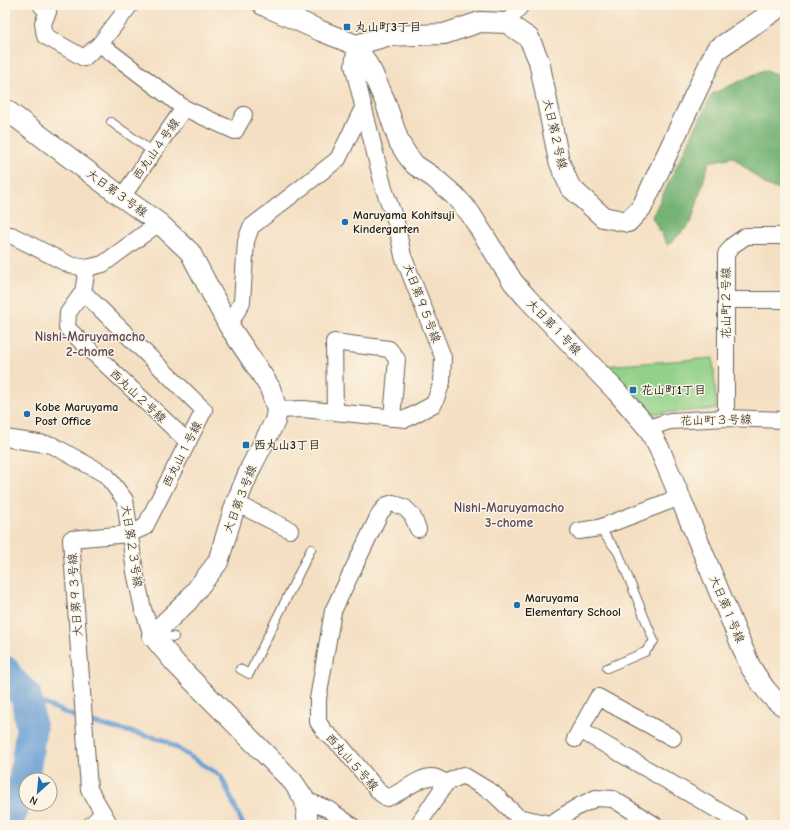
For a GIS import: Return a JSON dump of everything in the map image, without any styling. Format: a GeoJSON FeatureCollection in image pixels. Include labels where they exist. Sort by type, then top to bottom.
{"type":"FeatureCollection","features":[{"type":"Feature","properties":{"kind":"street"},"geometry":{"type":"LineString","coordinates":[[40,5],[48,12],[43,23],[45,36],[84,58],[100,44],[130,5]]}},
{"type":"Feature","properties":{"kind":"street"},"geometry":{"type":"LineString","coordinates":[[263,5],[356,45],[388,36],[444,34],[480,22],[507,23],[521,5]]}},
{"type":"Feature","properties":{"kind":"street","name":"大日第２号線"},"geometry":{"type":"LineString","coordinates":[[507,23],[529,38],[539,61],[559,161],[570,187],[603,217],[628,222],[642,207],[716,50],[783,5]]}},
{"type":"Feature","properties":{"kind":"street","name":"西丸山４号線"},"geometry":{"type":"LineString","coordinates":[[100,44],[184,108],[122,197]]}},
{"type":"Feature","properties":{"kind":"street","name":"大日第９５号線"},"geometry":{"type":"LineString","coordinates":[[277,410],[303,409],[406,419],[434,404],[442,382],[443,357],[403,256],[396,222],[384,189],[363,108],[353,65],[356,45]]}},
{"type":"Feature","properties":{"kind":"street","name":"大日第１号線"},"geometry":{"type":"LineString","coordinates":[[356,45],[372,72],[382,93],[399,142],[415,165],[454,194],[470,213],[513,282],[617,392],[648,428],[659,448],[750,666],[769,693],[785,707]]}},
{"type":"Feature","properties":{"kind":"street"},"geometry":{"type":"LineString","coordinates":[[184,108],[235,131],[244,115]]}},
{"type":"Feature","properties":{"kind":"street"},"geometry":{"type":"LineString","coordinates":[[229,326],[242,302],[246,241],[251,227],[338,159],[363,108]]}},
{"type":"Feature","properties":{"kind":"street","name":"大日第３号線"},"geometry":{"type":"LineString","coordinates":[[5,110],[159,223],[190,252],[229,326],[270,388],[277,410],[275,421],[251,467],[236,503],[218,562],[187,602],[152,634]]}},
{"type":"Feature","properties":{"kind":"street"},"geometry":{"type":"LineString","coordinates":[[5,235],[11,236],[70,265],[87,268],[103,264],[159,223]]}},
{"type":"Feature","properties":{"kind":"street","name":"花山町２号線"},"geometry":{"type":"LineString","coordinates":[[726,418],[726,254],[732,245],[746,236],[785,236]]}},
{"type":"Feature","properties":{"kind":"street","name":"西丸山２号線"},"geometry":{"type":"LineString","coordinates":[[87,268],[83,292],[68,313],[67,328],[188,442]]}},
{"type":"Feature","properties":{"kind":"street","name":"西丸山１号線"},"geometry":{"type":"LineString","coordinates":[[83,292],[204,410],[144,527],[129,534]]}},
{"type":"Feature","properties":{"kind":"street"},"geometry":{"type":"LineString","coordinates":[[726,300],[785,300]]}},
{"type":"Feature","properties":{"kind":"street"},"geometry":{"type":"LineString","coordinates":[[335,412],[334,342],[389,349],[397,359],[392,418]]}},
{"type":"Feature","properties":{"kind":"street","name":"花山町３号線"},"geometry":{"type":"LineString","coordinates":[[648,428],[670,421],[726,418],[785,420]]}},
{"type":"Feature","properties":{"kind":"street","name":"大日第２３号線"},"geometry":{"type":"LineString","coordinates":[[5,438],[52,445],[106,475],[125,500],[135,572],[143,609],[152,634]]}},
{"type":"Feature","properties":{"kind":"street"},"geometry":{"type":"LineString","coordinates":[[579,531],[599,528],[680,497]]}},
{"type":"Feature","properties":{"kind":"street"},"geometry":{"type":"LineString","coordinates":[[236,503],[290,530]]}},
{"type":"Feature","properties":{"kind":"street","name":"西丸山５号線"},"geometry":{"type":"LineString","coordinates":[[418,529],[412,515],[405,508],[393,503],[387,504],[380,513],[332,611],[318,699],[318,722],[325,732],[341,746],[380,793],[387,798],[425,777],[433,777],[446,783]]}},
{"type":"Feature","properties":{"kind":"street","name":"大日第９３号線"},"geometry":{"type":"LineString","coordinates":[[107,819],[89,789],[72,539],[129,534]]}},
{"type":"Feature","properties":{"kind":"street"},"geometry":{"type":"LineString","coordinates":[[152,634],[176,664],[293,782],[305,800],[308,825]]}},
{"type":"Feature","properties":{"kind":"street"},"geometry":{"type":"LineString","coordinates":[[673,738],[598,697],[577,735],[738,822],[736,825]]}},
{"type":"Feature","properties":{"kind":"street"},"geometry":{"type":"LineString","coordinates":[[418,825],[446,783],[463,775],[493,793],[518,817],[550,824],[579,806],[596,798],[613,799],[655,825]]}},
{"type":"Feature","properties":{"kind":"street"},"geometry":{"type":"LineString","coordinates":[[305,800],[328,809],[351,825]]}},
{"type":"Feature","properties":{"kind":"street"},"geometry":{"type":"LineString","coordinates":[[91,825],[107,819]]}},
{"type":"Feature","properties":{"kind":"lane"},"geometry":{"type":"LineString","coordinates":[[111,122],[153,152]]}},
{"type":"Feature","properties":{"kind":"lane"},"geometry":{"type":"LineString","coordinates":[[599,528],[618,552],[654,641],[645,652],[606,668]]}},
{"type":"Feature","properties":{"kind":"lane"},"geometry":{"type":"LineString","coordinates":[[240,669],[249,674],[311,549]]}},
{"type":"Feature","properties":{"kind":"lane"},"geometry":{"type":"LineString","coordinates":[[152,634],[174,637]]}},
{"type":"Feature","properties":{"kind":"green space"},"geometry":{"type":"Polygon","coordinates":[[[764,70],[785,77],[785,190],[768,187],[733,157],[709,162],[691,223],[668,246],[652,217],[712,94],[764,70]]]}},
{"type":"Feature","properties":{"kind":"green space"},"geometry":{"type":"Polygon","coordinates":[[[713,358],[717,409],[648,414],[603,366],[713,358]]]}},
{"type":"Feature","properties":{"kind":"waterway"},"geometry":{"type":"LineString","coordinates":[[5,671],[8,678],[26,696],[31,728],[24,780],[7,825]]}},
{"type":"Feature","properties":{"kind":"waterway"},"geometry":{"type":"LineString","coordinates":[[26,696],[85,721],[164,740],[221,776],[243,825]]}},
{"type":"Feature","properties":{"kind":"place","name":"丸山町3丁目"},"geometry":{"type":"Point","coordinates":[347,27]}},
{"type":"Feature","properties":{"kind":"place","name":"Maruyama Kohitsuji Kindergarten"},"geometry":{"type":"Point","coordinates":[345,222]}},
{"type":"Feature","properties":{"kind":"place","name":"花山町1丁目"},"geometry":{"type":"Point","coordinates":[633,390]}},
{"type":"Feature","properties":{"kind":"place","name":"Kobe Maruyama Post Office"},"geometry":{"type":"Point","coordinates":[27,414]}},
{"type":"Feature","properties":{"kind":"place","name":"西丸山3丁目"},"geometry":{"type":"Point","coordinates":[246,445]}},
{"type":"Feature","properties":{"kind":"place","name":"Maruyama Elementary School"},"geometry":{"type":"Point","coordinates":[517,605]}},
{"type":"Feature","properties":{"kind":"district","name":"Nishi-Maruyamacho 2-chome"},"geometry":{"type":"Point","coordinates":[90,344]}},
{"type":"Feature","properties":{"kind":"district","name":"Nishi-Maruyamacho 3-chome"},"geometry":{"type":"Point","coordinates":[509,514]}}]}
